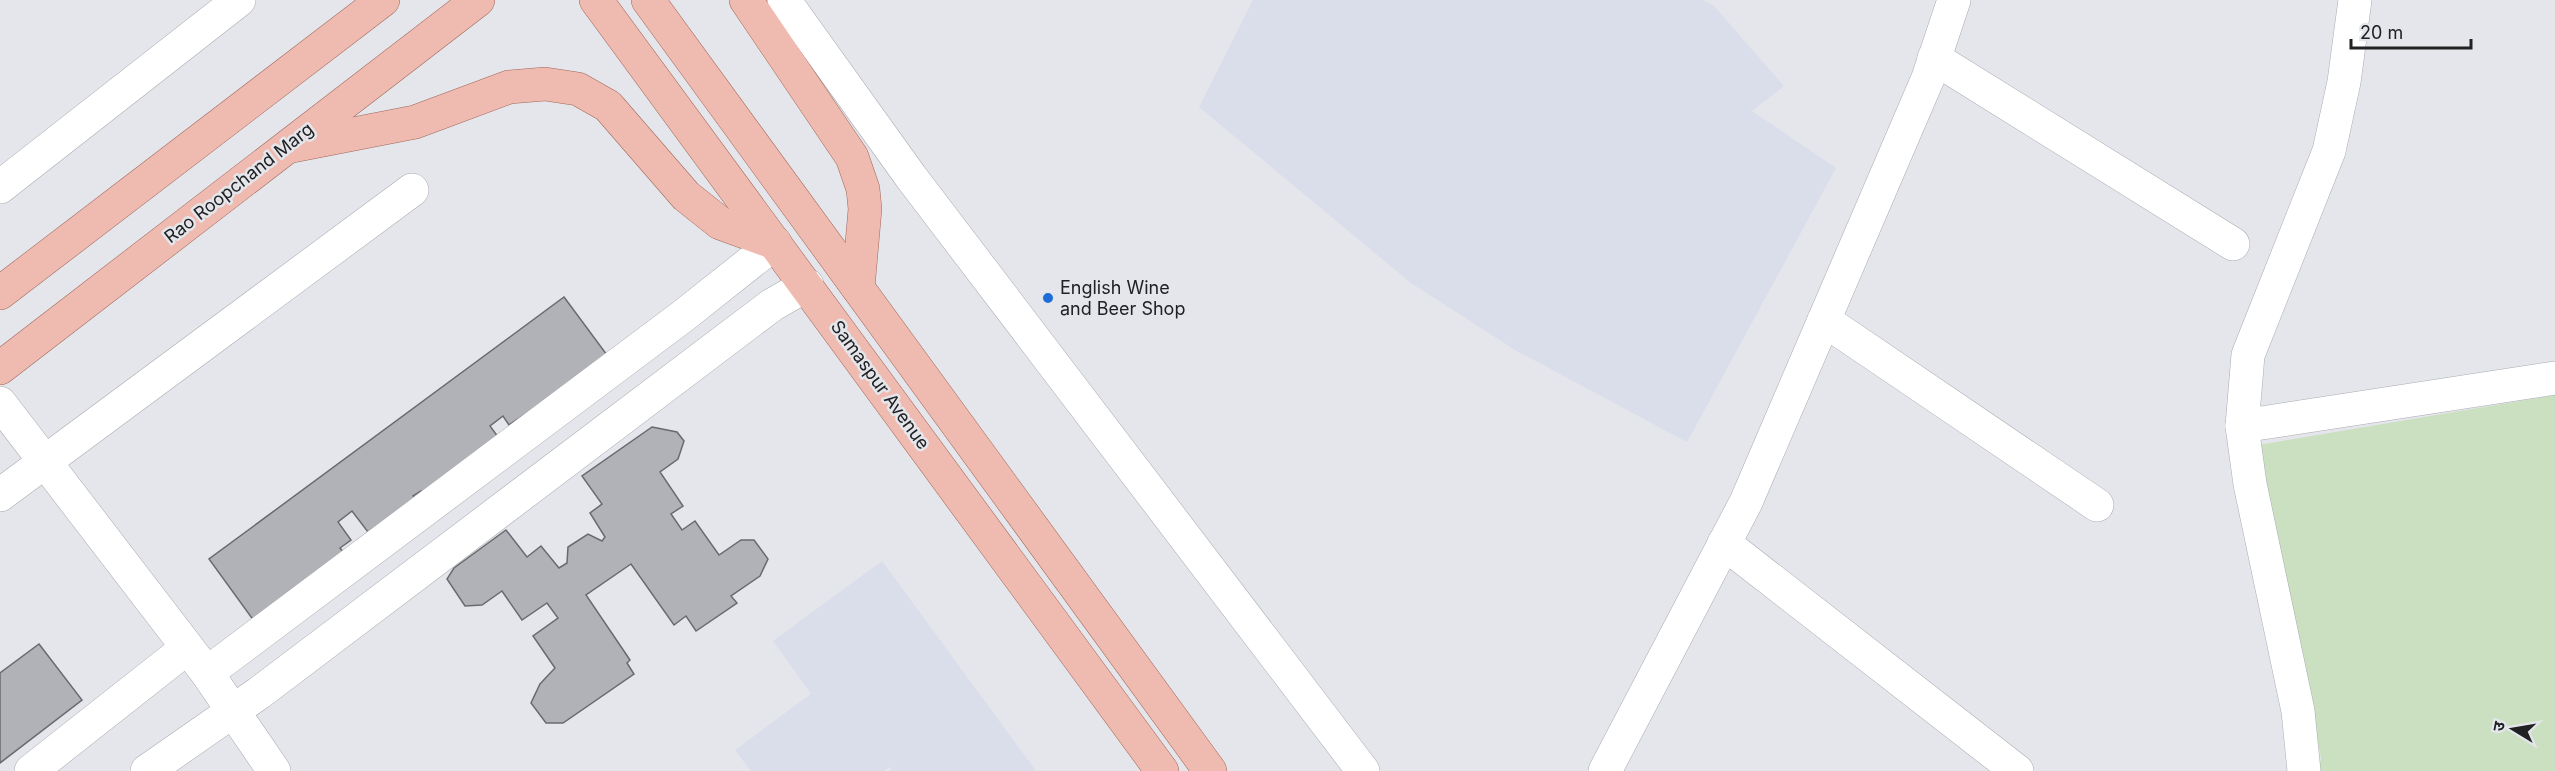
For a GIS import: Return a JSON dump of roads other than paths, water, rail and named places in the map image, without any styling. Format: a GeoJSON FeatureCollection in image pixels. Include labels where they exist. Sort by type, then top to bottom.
{"type":"FeatureCollection","features":[{"type":"Feature","properties":{"kind":"main road"},"geometry":{"type":"LineString","coordinates":[[0,293],[382,0]]}},
{"type":"Feature","properties":{"kind":"main road","name":"Rao Roopchand Marg"},"geometry":{"type":"LineString","coordinates":[[0,368],[478,0]]}},
{"type":"Feature","properties":{"kind":"main road","name":"Samaspur Avenue"},"geometry":{"type":"LineString","coordinates":[[596,0],[1162,771]]}},
{"type":"Feature","properties":{"kind":"main road"},"geometry":{"type":"LineString","coordinates":[[648,0],[1210,771]]}},
{"type":"Feature","properties":{"kind":"main road"},"geometry":{"type":"LineString","coordinates":[[746,0],[852,157],[863,189],[865,209],[858,288]]}},
{"type":"Feature","properties":{"kind":"main road"},"geometry":{"type":"LineString","coordinates":[[285,148],[415,122],[509,87],[545,84],[578,88],[608,106],[686,196],[720,223],[775,243]]}},
{"type":"Feature","properties":{"kind":"street"},"geometry":{"type":"LineString","coordinates":[[0,187],[239,0]]}},
{"type":"Feature","properties":{"kind":"street"},"geometry":{"type":"LineString","coordinates":[[784,0],[899,160],[1363,771]]}},
{"type":"Feature","properties":{"kind":"street"},"geometry":{"type":"LineString","coordinates":[[1605,771],[1746,502],[1934,58],[1954,0]]}},
{"type":"Feature","properties":{"kind":"street"},"geometry":{"type":"LineString","coordinates":[[2304,771],[2298,711],[2250,484],[2242,426],[2248,355],[2329,151],[2343,82],[2355,0]]}},
{"type":"Feature","properties":{"kind":"street"},"geometry":{"type":"LineString","coordinates":[[1934,58],[2233,244]]}},
{"type":"Feature","properties":{"kind":"street"},"geometry":{"type":"LineString","coordinates":[[863,189],[899,160]]}},
{"type":"Feature","properties":{"kind":"street"},"geometry":{"type":"LineString","coordinates":[[0,495],[412,190]]}},
{"type":"Feature","properties":{"kind":"street"},"geometry":{"type":"LineString","coordinates":[[207,673],[683,316],[775,243]]}},
{"type":"Feature","properties":{"kind":"street"},"geometry":{"type":"LineString","coordinates":[[157,768],[772,305],[807,285]]}},
{"type":"Feature","properties":{"kind":"street"},"geometry":{"type":"LineString","coordinates":[[1824,320],[2097,505]]}},
{"type":"Feature","properties":{"kind":"street"},"geometry":{"type":"LineString","coordinates":[[2242,426],[2555,378]]}},
{"type":"Feature","properties":{"kind":"street"},"geometry":{"type":"LineString","coordinates":[[0,403],[207,673],[274,771]]}},
{"type":"Feature","properties":{"kind":"street"},"geometry":{"type":"LineString","coordinates":[[1724,543],[2017,771]]}},
{"type":"Feature","properties":{"kind":"street"},"geometry":{"type":"LineString","coordinates":[[32,771],[187,648]]}},
{"type":"Feature","properties":{"kind":"place","name":"English Wine and Beer Shop"},"geometry":{"type":"Point","coordinates":[1048,298]}}]}
